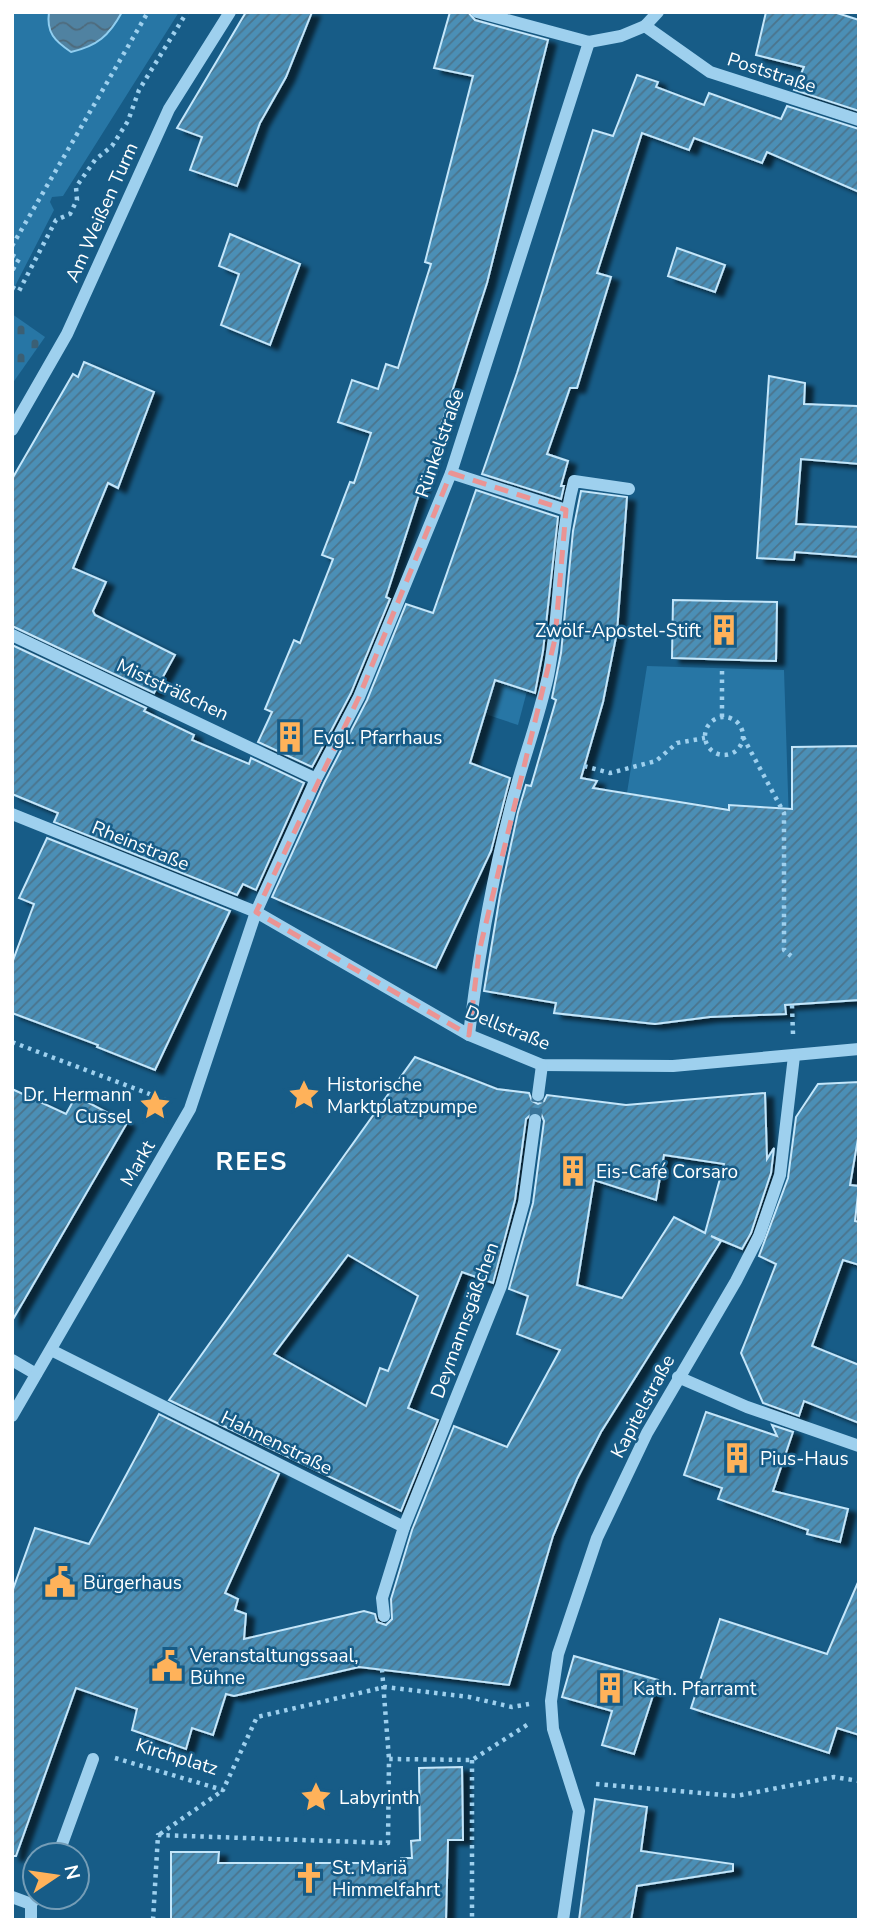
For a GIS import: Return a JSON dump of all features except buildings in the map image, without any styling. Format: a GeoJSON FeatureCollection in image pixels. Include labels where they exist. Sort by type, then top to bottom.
{"type":"FeatureCollection","features":[{"type":"Feature","properties":{"kind":"street","name":"Am Weißen Turm"},"geometry":{"type":"LineString","coordinates":[[12,430],[66,334],[169,108],[230,12]]}},
{"type":"Feature","properties":{"kind":"street"},"geometry":{"type":"LineString","coordinates":[[477,12],[589,42],[621,36],[645,26],[659,12]]}},
{"type":"Feature","properties":{"kind":"street","name":"Poststraße"},"geometry":{"type":"LineString","coordinates":[[645,26],[710,72],[859,120]]}},
{"type":"Feature","properties":{"kind":"street","name":"Rünkelstraße"},"geometry":{"type":"LineString","coordinates":[[256,912],[316,779],[359,696],[451,473],[589,42]]}},
{"type":"Feature","properties":{"kind":"street"},"geometry":{"type":"LineString","coordinates":[[451,473],[566,510]]}},
{"type":"Feature","properties":{"kind":"street"},"geometry":{"type":"LineString","coordinates":[[468,1035],[479,953],[510,810],[543,697],[555,639],[566,510],[574,481],[629,489]]}},
{"type":"Feature","properties":{"kind":"street","name":"Miststräßchen"},"geometry":{"type":"LineString","coordinates":[[12,635],[316,779]]}},
{"type":"Feature","properties":{"kind":"street","name":"Rheinstraße"},"geometry":{"type":"LineString","coordinates":[[12,814],[256,912]]}},
{"type":"Feature","properties":{"kind":"street","name":"Dellstraße"},"geometry":{"type":"LineString","coordinates":[[256,912],[468,1035],[542,1065],[673,1066],[859,1049]]}},
{"type":"Feature","properties":{"kind":"street","name":"Markt"},"geometry":{"type":"LineString","coordinates":[[12,1416],[190,1109],[256,912]]}},
{"type":"Feature","properties":{"kind":"street","name":"Kapitelstraße"},"geometry":{"type":"LineString","coordinates":[[570,1781],[553,1729],[551,1705],[558,1654],[597,1538],[647,1433],[736,1281],[759,1236],[780,1175],[794,1056]]}},
{"type":"Feature","properties":{"kind":"street"},"geometry":{"type":"LineString","coordinates":[[538,1095],[542,1065]]}},
{"type":"Feature","properties":{"kind":"street","name":"Deymannsgäßchen"},"geometry":{"type":"LineString","coordinates":[[404,1527],[501,1286],[524,1202],[535,1121]]}},
{"type":"Feature","properties":{"kind":"street","name":"Hahnenstraße"},"geometry":{"type":"LineString","coordinates":[[51,1350],[404,1527]]}},
{"type":"Feature","properties":{"kind":"street"},"geometry":{"type":"LineString","coordinates":[[12,1360],[36,1374]]}},
{"type":"Feature","properties":{"kind":"street"},"geometry":{"type":"LineString","coordinates":[[678,1377],[747,1406],[859,1446]]}},
{"type":"Feature","properties":{"kind":"street"},"geometry":{"type":"LineString","coordinates":[[384,1616],[382,1598],[404,1527]]}},
{"type":"Feature","properties":{"kind":"street"},"geometry":{"type":"LineString","coordinates":[[63,1841],[93,1759]]}},
{"type":"Feature","properties":{"kind":"street"},"geometry":{"type":"LineString","coordinates":[[563,1920],[579,1811],[570,1781]]}},
{"type":"Feature","properties":{"kind":"path"},"geometry":{"type":"LineString","coordinates":[[12,246],[148,12]]}},
{"type":"Feature","properties":{"kind":"path"},"geometry":{"type":"LineString","coordinates":[[12,287],[19,290],[56,220],[71,214],[77,201],[76,187],[95,160],[118,138],[128,121],[139,90],[187,12]]}},
{"type":"Feature","properties":{"kind":"path"},"geometry":{"type":"LineString","coordinates":[[12,255],[19,259],[12,271]]}},
{"type":"Feature","properties":{"kind":"path"},"geometry":{"type":"LineString","coordinates":[[722,670],[722,717]]}},
{"type":"Feature","properties":{"kind":"path"},"geometry":{"type":"LineString","coordinates":[[743,737],[739,748],[728,755],[711,750],[705,738],[708,726],[722,717],[734,720],[784,813],[784,950],[790,956]]}},
{"type":"Feature","properties":{"kind":"path"},"geometry":{"type":"LineString","coordinates":[[584,766],[610,773],[656,761],[677,743],[705,738]]}},
{"type":"Feature","properties":{"kind":"path"},"geometry":{"type":"LineString","coordinates":[[12,1042],[190,1109]]}},
{"type":"Feature","properties":{"kind":"path"},"geometry":{"type":"LineString","coordinates":[[158,1835],[388,1843],[389,1759],[382,1669]]}},
{"type":"Feature","properties":{"kind":"path","name":"Kirchplatz"},"geometry":{"type":"LineString","coordinates":[[93,1759],[120,1758],[222,1790],[257,1717],[385,1687],[468,1697],[512,1707],[551,1705]]}},
{"type":"Feature","properties":{"kind":"path"},"geometry":{"type":"LineString","coordinates":[[389,1759],[472,1760],[551,1705]]}},
{"type":"Feature","properties":{"kind":"path"},"geometry":{"type":"LineString","coordinates":[[472,1760],[472,1920]]}},
{"type":"Feature","properties":{"kind":"path"},"geometry":{"type":"LineString","coordinates":[[570,1781],[655,1792],[736,1796],[834,1777],[859,1781]]}},
{"type":"Feature","properties":{"kind":"path"},"geometry":{"type":"LineString","coordinates":[[158,1835],[222,1790]]}},
{"type":"Feature","properties":{"kind":"path"},"geometry":{"type":"LineString","coordinates":[[153,1920],[158,1835]]}},
{"type":"Feature","properties":{"kind":"highlighted area"},"geometry":{"type":"Polygon","coordinates":[[[451,473],[566,510],[555,639],[479,952],[469,1035],[256,912],[359,697],[451,473]]]}},
{"type":"Feature","properties":{"kind":"green space"},"geometry":{"type":"Polygon","coordinates":[[[12,12],[179,12],[63,196],[52,197],[50,202],[54,210],[12,292],[12,12]]]}},
{"type":"Feature","properties":{"kind":"green space"},"geometry":{"type":"Polygon","coordinates":[[[12,314],[45,337],[12,384],[12,314]]]}},
{"type":"Feature","properties":{"kind":"green space"},"geometry":{"type":"Polygon","coordinates":[[[647,666],[784,670],[790,854],[752,856],[751,806],[726,808],[627,793],[647,666]]]}},
{"type":"Feature","properties":{"kind":"green space"},"geometry":{"type":"Polygon","coordinates":[[[494,680],[527,691],[518,725],[485,714],[494,680]]]}},
{"type":"Feature","properties":{"kind":"water"},"geometry":{"type":"Polygon","coordinates":[[[49,12],[122,12],[101,39],[88,47],[71,52],[60,44],[50,31],[49,12]]]}},
{"type":"Feature","properties":{"kind":"tunnel"},"geometry":{"type":"LineString","coordinates":[[535,1120],[538,1095]]}},
{"type":"Feature","properties":{"kind":"place","name":"Zwölf-Apostel-Stift"},"geometry":{"type":"Point","coordinates":[724,630]}},
{"type":"Feature","properties":{"kind":"place","name":"Evgl. Pfarrhaus"},"geometry":{"type":"Point","coordinates":[290,737]}},
{"type":"Feature","properties":{"kind":"place","name":"Historische Marktplatzpumpe"},"geometry":{"type":"Point","coordinates":[304,1095]}},
{"type":"Feature","properties":{"kind":"place","name":"Dr. Hermann Cussel"},"geometry":{"type":"Point","coordinates":[155,1105]}},
{"type":"Feature","properties":{"kind":"place","name":"Eis-Café Corsaro"},"geometry":{"type":"Point","coordinates":[573,1171]}},
{"type":"Feature","properties":{"kind":"place","name":"Pius-Haus"},"geometry":{"type":"Point","coordinates":[737,1458]}},
{"type":"Feature","properties":{"kind":"place","name":"Bürgerhaus"},"geometry":{"type":"Point","coordinates":[60,1582]}},
{"type":"Feature","properties":{"kind":"place","name":"Veranstaltungssaal, Bühne"},"geometry":{"type":"Point","coordinates":[167,1666]}},
{"type":"Feature","properties":{"kind":"place","name":"Kath. Pfarramt"},"geometry":{"type":"Point","coordinates":[610,1688]}},
{"type":"Feature","properties":{"kind":"place","name":"Labyrinth"},"geometry":{"type":"Point","coordinates":[316,1797]}},
{"type":"Feature","properties":{"kind":"place","name":"St. Mariä Himmelfahrt"},"geometry":{"type":"Point","coordinates":[309,1878]}},
{"type":"Feature","properties":{"kind":"district","name":"REES"},"geometry":{"type":"Point","coordinates":[252,1161]}}]}
